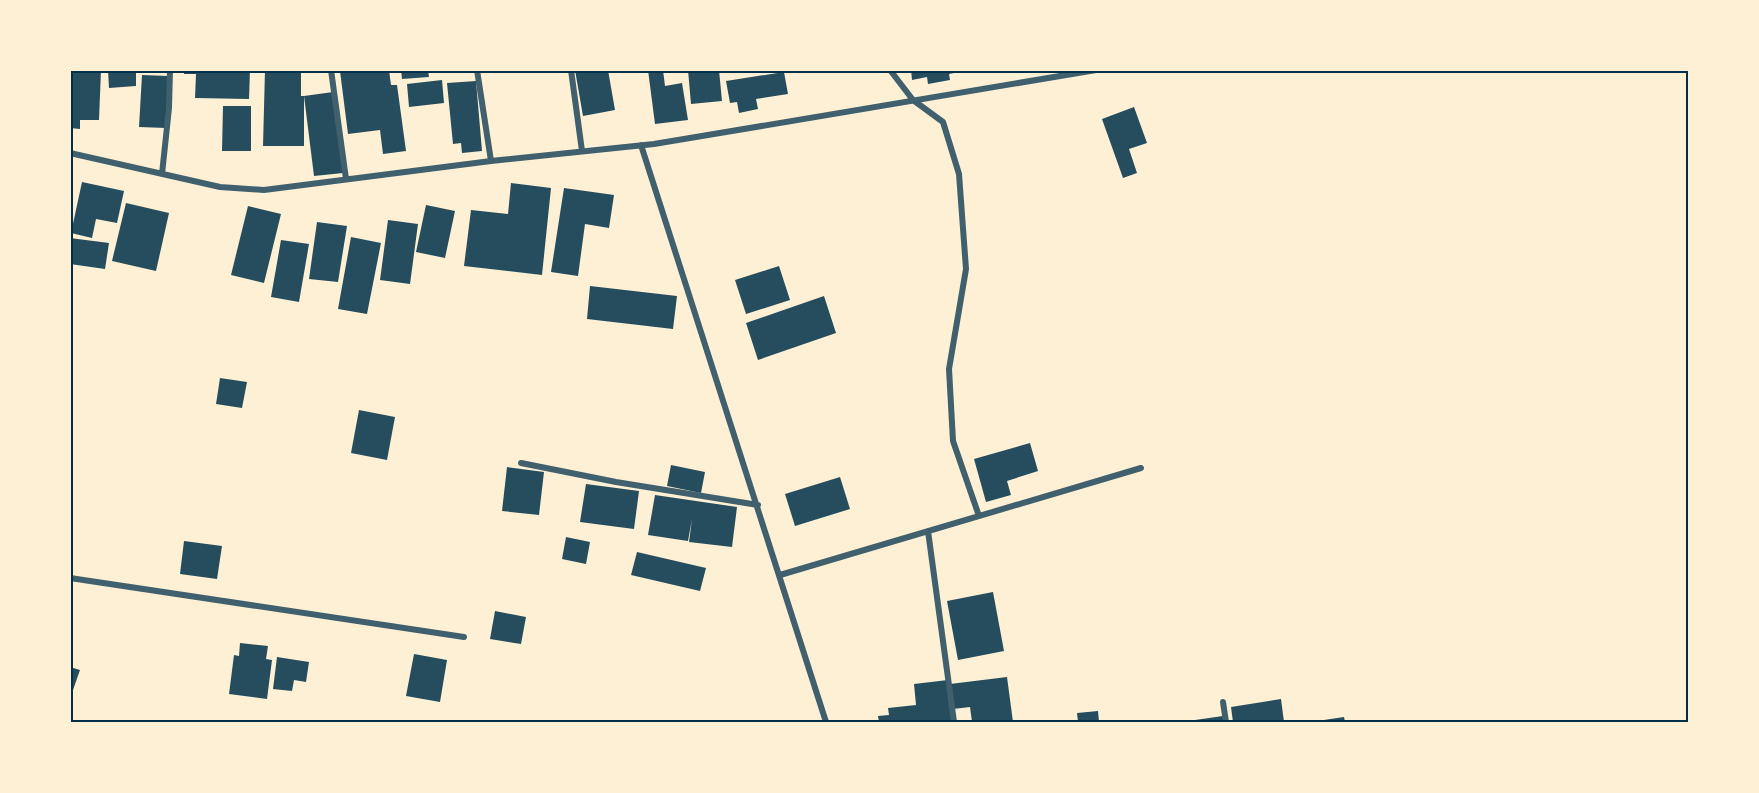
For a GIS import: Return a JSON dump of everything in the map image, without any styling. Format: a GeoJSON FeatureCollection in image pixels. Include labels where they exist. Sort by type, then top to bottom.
{"type":"FeatureCollection","features":[{"type":"Feature","properties":{"kind":"street"},"geometry":{"type":"LineString","coordinates":[[162,174],[169,108],[170,70]]}},
{"type":"Feature","properties":{"kind":"street"},"geometry":{"type":"LineString","coordinates":[[331,70],[346,179]]}},
{"type":"Feature","properties":{"kind":"street"},"geometry":{"type":"LineString","coordinates":[[477,70],[491,161]]}},
{"type":"Feature","properties":{"kind":"street"},"geometry":{"type":"LineString","coordinates":[[571,70],[582,151]]}},
{"type":"Feature","properties":{"kind":"street"},"geometry":{"type":"LineString","coordinates":[[890,70],[913,100],[943,122],[959,174],[966,269],[949,369],[953,441],[979,516]]}},
{"type":"Feature","properties":{"kind":"street"},"geometry":{"type":"LineString","coordinates":[[70,153],[220,187],[264,190],[491,161],[641,145],[1096,70]]}},
{"type":"Feature","properties":{"kind":"street"},"geometry":{"type":"LineString","coordinates":[[641,145],[826,723]]}},
{"type":"Feature","properties":{"kind":"street"},"geometry":{"type":"LineString","coordinates":[[521,463],[616,482],[758,505]]}},
{"type":"Feature","properties":{"kind":"street"},"geometry":{"type":"LineString","coordinates":[[780,575],[1141,468]]}},
{"type":"Feature","properties":{"kind":"street"},"geometry":{"type":"LineString","coordinates":[[928,531],[954,723]]}},
{"type":"Feature","properties":{"kind":"street"},"geometry":{"type":"LineString","coordinates":[[70,578],[465,637]]}},
{"type":"Feature","properties":{"kind":"street"},"geometry":{"type":"LineString","coordinates":[[1223,702],[1226,723]]}},
{"type":"Feature","properties":{"kind":"building"},"geometry":{"type":"Polygon","coordinates":[[[70,70],[101,70],[99,120],[80,120],[80,129],[70,128],[70,70]]]}},
{"type":"Feature","properties":{"kind":"building"},"geometry":{"type":"Polygon","coordinates":[[[108,70],[136,70],[136,86],[109,88],[108,70]]]}},
{"type":"Feature","properties":{"kind":"building"},"geometry":{"type":"Polygon","coordinates":[[[184,70],[250,70],[249,99],[195,98],[196,74],[184,74],[184,70]]]}},
{"type":"Feature","properties":{"kind":"building"},"geometry":{"type":"Polygon","coordinates":[[[265,70],[301,70],[301,96],[304,96],[304,146],[263,146],[265,70]]]}},
{"type":"Feature","properties":{"kind":"building"},"geometry":{"type":"Polygon","coordinates":[[[389,70],[391,85],[397,85],[406,151],[383,154],[380,130],[348,134],[340,71],[389,70]]]}},
{"type":"Feature","properties":{"kind":"building"},"geometry":{"type":"Polygon","coordinates":[[[401,70],[428,70],[429,77],[402,79],[401,70]]]}},
{"type":"Feature","properties":{"kind":"building"},"geometry":{"type":"Polygon","coordinates":[[[575,70],[608,70],[615,110],[583,116],[575,70]]]}},
{"type":"Feature","properties":{"kind":"building"},"geometry":{"type":"Polygon","coordinates":[[[648,70],[663,70],[665,86],[682,83],[688,120],[655,124],[648,70]]]}},
{"type":"Feature","properties":{"kind":"building"},"geometry":{"type":"Polygon","coordinates":[[[688,70],[719,70],[722,101],[691,104],[688,70]]]}},
{"type":"Feature","properties":{"kind":"building"},"geometry":{"type":"Polygon","coordinates":[[[911,70],[959,70],[959,72],[949,74],[950,80],[928,84],[927,77],[912,80],[911,70]]]}},
{"type":"Feature","properties":{"kind":"building"},"geometry":{"type":"Polygon","coordinates":[[[784,72],[788,94],[756,99],[758,109],[739,113],[737,102],[730,103],[726,81],[784,72]]]}},
{"type":"Feature","properties":{"kind":"building"},"geometry":{"type":"Polygon","coordinates":[[[142,75],[168,76],[166,128],[139,127],[142,75]]]}},
{"type":"Feature","properties":{"kind":"building"},"geometry":{"type":"Polygon","coordinates":[[[442,80],[444,103],[409,107],[407,84],[442,80]]]}},
{"type":"Feature","properties":{"kind":"building"},"geometry":{"type":"Polygon","coordinates":[[[476,81],[482,151],[462,153],[461,143],[453,144],[447,83],[476,81]]]}},
{"type":"Feature","properties":{"kind":"building"},"geometry":{"type":"Polygon","coordinates":[[[333,92],[343,173],[314,176],[304,96],[333,92]]]}},
{"type":"Feature","properties":{"kind":"building"},"geometry":{"type":"Polygon","coordinates":[[[223,106],[251,106],[251,151],[222,151],[223,106]]]}},
{"type":"Feature","properties":{"kind":"building"},"geometry":{"type":"Polygon","coordinates":[[[1134,107],[1147,143],[1129,149],[1137,173],[1123,178],[1102,119],[1134,107]]]}},
{"type":"Feature","properties":{"kind":"building"},"geometry":{"type":"Polygon","coordinates":[[[82,182],[124,191],[117,223],[96,219],[92,238],[71,233],[82,182]]]}},
{"type":"Feature","properties":{"kind":"building"},"geometry":{"type":"Polygon","coordinates":[[[511,183],[551,188],[542,275],[464,266],[471,210],[508,214],[511,183]]]}},
{"type":"Feature","properties":{"kind":"building"},"geometry":{"type":"Polygon","coordinates":[[[564,188],[614,195],[609,228],[585,224],[578,276],[551,272],[564,188]]]}},
{"type":"Feature","properties":{"kind":"building"},"geometry":{"type":"Polygon","coordinates":[[[126,203],[169,213],[156,271],[112,261],[126,203]]]}},
{"type":"Feature","properties":{"kind":"building"},"geometry":{"type":"Polygon","coordinates":[[[426,205],[455,211],[445,258],[416,252],[426,205]]]}},
{"type":"Feature","properties":{"kind":"building"},"geometry":{"type":"Polygon","coordinates":[[[248,206],[281,214],[264,283],[231,275],[248,206]]]}},
{"type":"Feature","properties":{"kind":"building"},"geometry":{"type":"Polygon","coordinates":[[[388,220],[418,224],[410,284],[380,280],[388,220]]]}},
{"type":"Feature","properties":{"kind":"building"},"geometry":{"type":"Polygon","coordinates":[[[317,222],[347,226],[338,282],[309,279],[317,222]]]}},
{"type":"Feature","properties":{"kind":"building"},"geometry":{"type":"Polygon","coordinates":[[[351,237],[381,243],[367,314],[338,309],[351,237]]]}},
{"type":"Feature","properties":{"kind":"building"},"geometry":{"type":"Polygon","coordinates":[[[70,238],[109,243],[105,269],[70,264],[70,238]]]}},
{"type":"Feature","properties":{"kind":"building"},"geometry":{"type":"Polygon","coordinates":[[[281,240],[309,244],[299,302],[271,297],[281,240]]]}},
{"type":"Feature","properties":{"kind":"building"},"geometry":{"type":"Polygon","coordinates":[[[779,266],[790,300],[746,314],[735,280],[779,266]]]}},
{"type":"Feature","properties":{"kind":"building"},"geometry":{"type":"Polygon","coordinates":[[[590,286],[677,296],[673,329],[587,319],[590,286]]]}},
{"type":"Feature","properties":{"kind":"building"},"geometry":{"type":"Polygon","coordinates":[[[824,296],[836,333],[758,360],[746,323],[824,296]]]}},
{"type":"Feature","properties":{"kind":"building"},"geometry":{"type":"Polygon","coordinates":[[[220,378],[247,382],[242,408],[216,404],[220,378]]]}},
{"type":"Feature","properties":{"kind":"building"},"geometry":{"type":"Polygon","coordinates":[[[359,410],[395,417],[387,460],[351,453],[359,410]]]}},
{"type":"Feature","properties":{"kind":"building"},"geometry":{"type":"Polygon","coordinates":[[[1030,443],[1038,471],[1007,481],[1011,495],[986,502],[974,459],[1030,443]]]}},
{"type":"Feature","properties":{"kind":"building"},"geometry":{"type":"Polygon","coordinates":[[[671,465],[705,472],[701,493],[667,486],[671,465]]]}},
{"type":"Feature","properties":{"kind":"building"},"geometry":{"type":"Polygon","coordinates":[[[507,467],[544,472],[539,515],[502,511],[507,467]]]}},
{"type":"Feature","properties":{"kind":"building"},"geometry":{"type":"Polygon","coordinates":[[[840,477],[850,509],[795,526],[785,494],[840,477]]]}},
{"type":"Feature","properties":{"kind":"building"},"geometry":{"type":"Polygon","coordinates":[[[586,484],[639,491],[634,529],[580,522],[586,484]]]}},
{"type":"Feature","properties":{"kind":"building"},"geometry":{"type":"Polygon","coordinates":[[[655,495],[737,507],[732,547],[689,542],[692,519],[688,541],[648,535],[655,495]]]}},
{"type":"Feature","properties":{"kind":"building"},"geometry":{"type":"Polygon","coordinates":[[[566,537],[590,542],[586,564],[562,559],[566,537]]]}},
{"type":"Feature","properties":{"kind":"building"},"geometry":{"type":"Polygon","coordinates":[[[184,541],[222,546],[217,579],[180,574],[184,541]]]}},
{"type":"Feature","properties":{"kind":"building"},"geometry":{"type":"Polygon","coordinates":[[[637,552],[706,568],[700,591],[631,575],[637,552]]]}},
{"type":"Feature","properties":{"kind":"building"},"geometry":{"type":"Polygon","coordinates":[[[993,592],[1004,651],[958,660],[947,601],[993,592]]]}},
{"type":"Feature","properties":{"kind":"building"},"geometry":{"type":"Polygon","coordinates":[[[495,611],[526,617],[521,644],[490,639],[495,611]]]}},
{"type":"Feature","properties":{"kind":"building"},"geometry":{"type":"Polygon","coordinates":[[[240,643],[268,646],[266,659],[272,660],[267,699],[229,694],[234,655],[239,656],[240,643]]]}},
{"type":"Feature","properties":{"kind":"building"},"geometry":{"type":"Polygon","coordinates":[[[414,654],[447,660],[440,702],[406,696],[414,654]]]}},
{"type":"Feature","properties":{"kind":"building"},"geometry":{"type":"Polygon","coordinates":[[[277,657],[309,662],[306,682],[294,680],[292,691],[273,689],[277,657]]]}},
{"type":"Feature","properties":{"kind":"building"},"geometry":{"type":"Polygon","coordinates":[[[70,667],[80,670],[73,690],[70,689],[70,667]]]}},
{"type":"Feature","properties":{"kind":"building"},"geometry":{"type":"Polygon","coordinates":[[[1007,677],[1013,722],[972,722],[970,707],[953,709],[950,684],[1007,677]]]}},
{"type":"Feature","properties":{"kind":"building"},"geometry":{"type":"Polygon","coordinates":[[[948,680],[953,722],[879,722],[878,716],[889,715],[888,708],[916,705],[914,684],[948,680]]]}},
{"type":"Feature","properties":{"kind":"building"},"geometry":{"type":"Polygon","coordinates":[[[1281,699],[1284,722],[1233,722],[1231,707],[1281,699]]]}},
{"type":"Feature","properties":{"kind":"building"},"geometry":{"type":"Polygon","coordinates":[[[1098,711],[1099,722],[1078,722],[1077,713],[1098,711]]]}},
{"type":"Feature","properties":{"kind":"building"},"geometry":{"type":"Polygon","coordinates":[[[1223,716],[1224,722],[1196,722],[1195,720],[1223,716]]]}},
{"type":"Feature","properties":{"kind":"building"},"geometry":{"type":"Polygon","coordinates":[[[1344,717],[1345,722],[1317,721],[1344,717]]]}}]}
